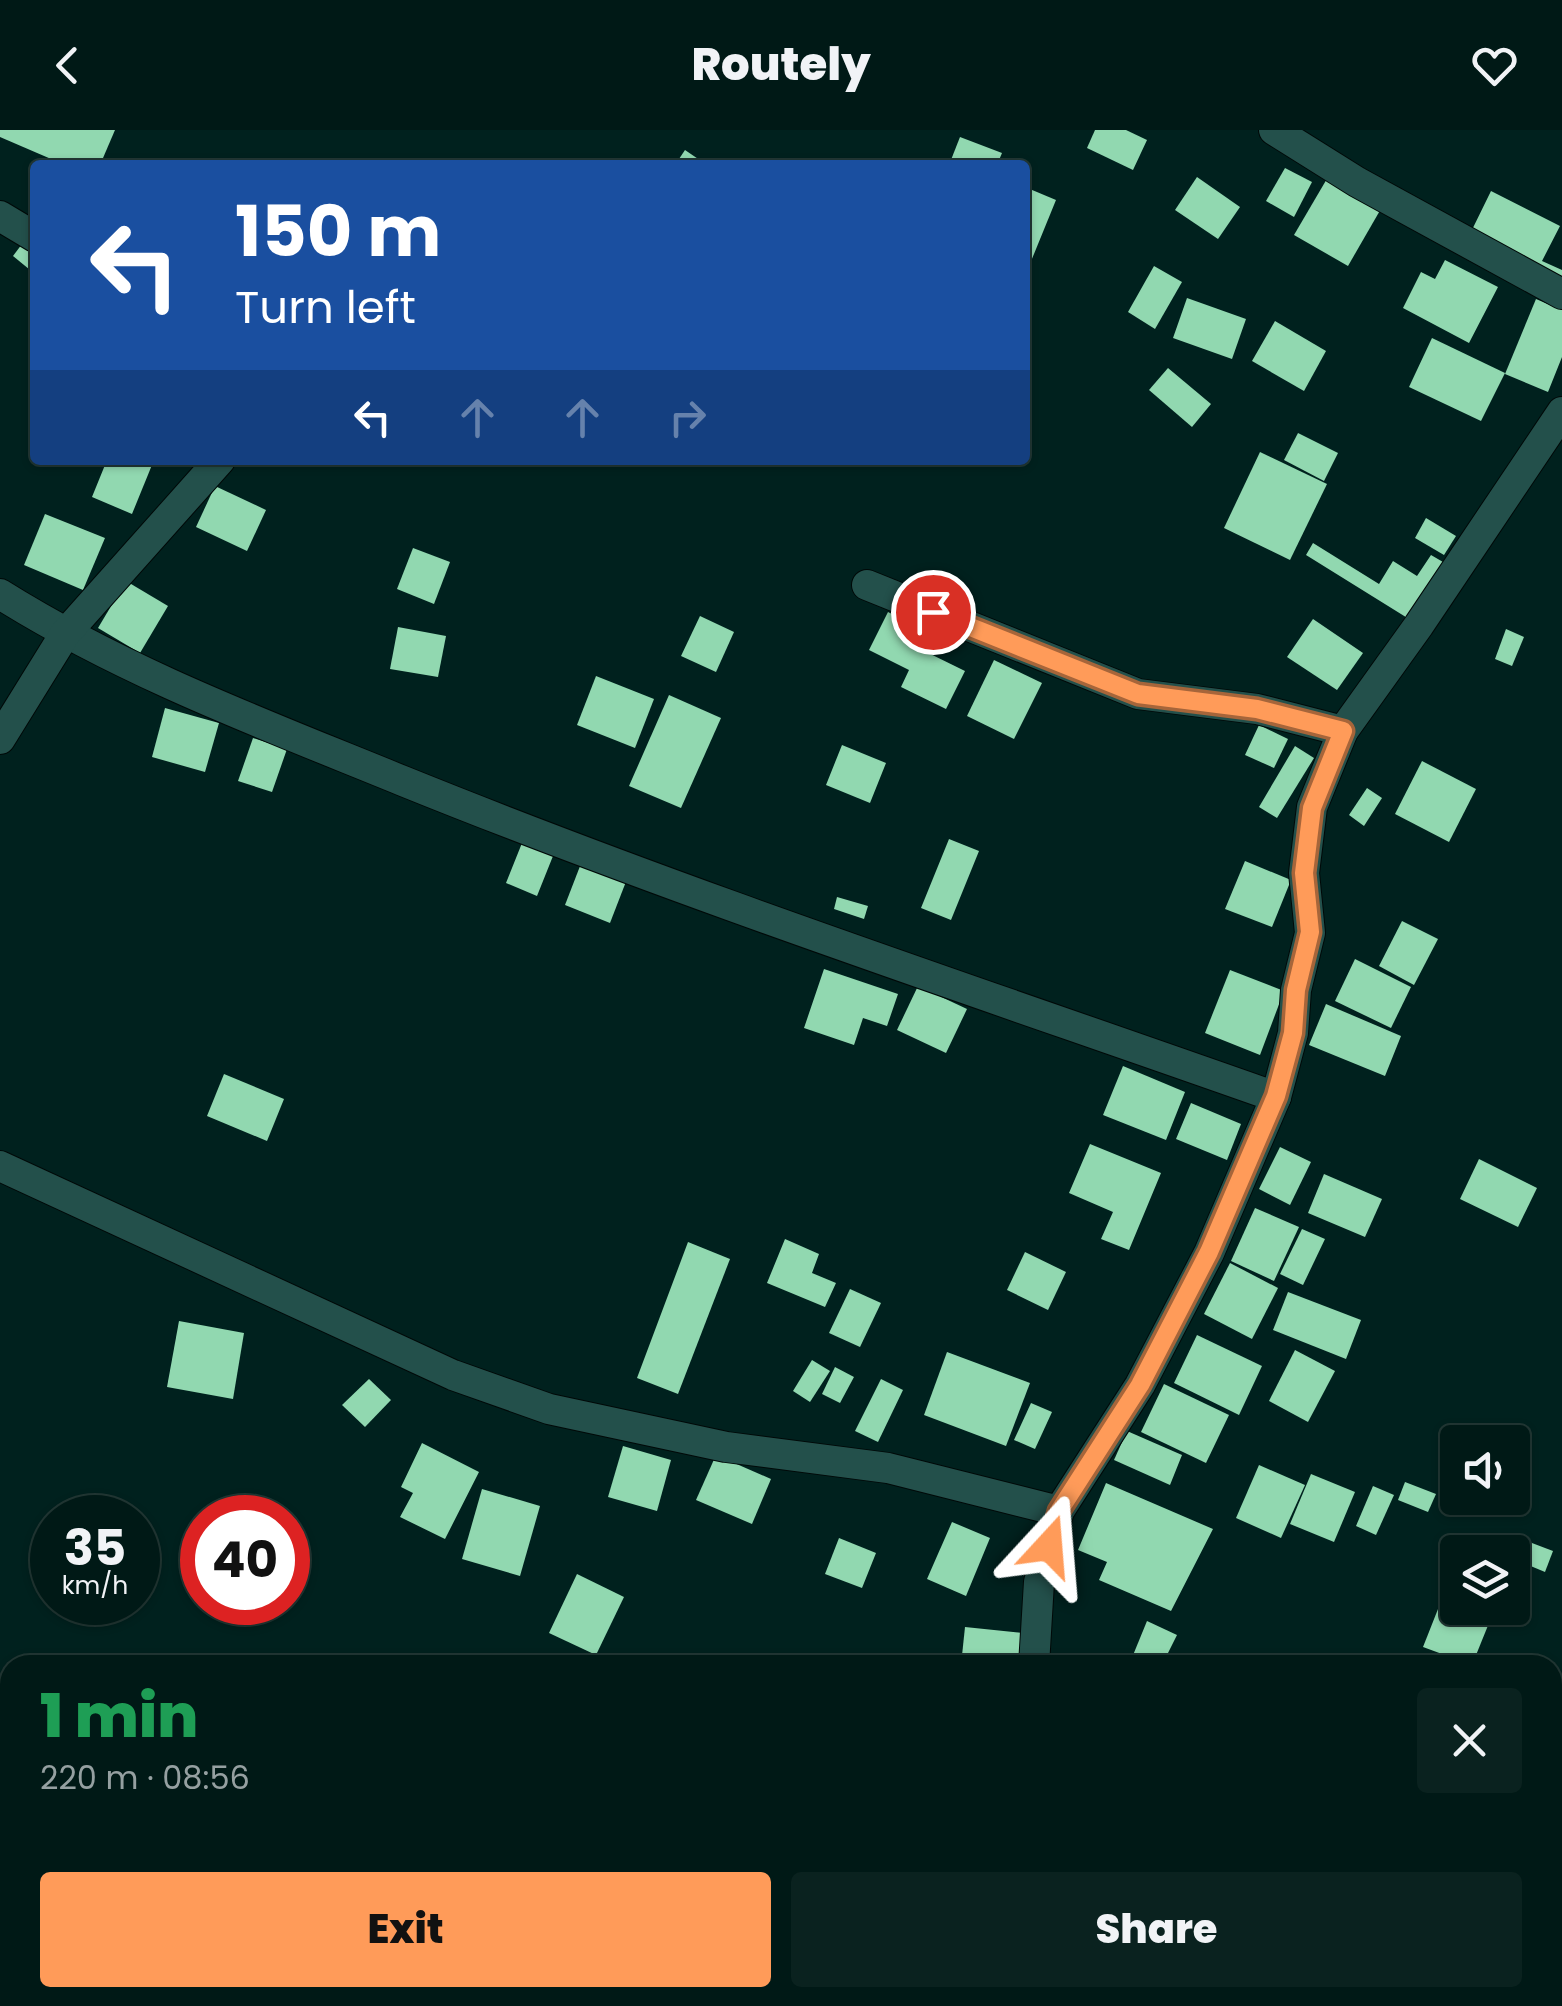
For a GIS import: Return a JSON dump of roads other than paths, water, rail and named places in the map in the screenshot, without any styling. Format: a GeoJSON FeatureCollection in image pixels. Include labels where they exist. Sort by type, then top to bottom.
{"type":"FeatureCollection","features":[{"type":"Feature","properties":{"kind":"street"},"geometry":{"type":"LineString","coordinates":[[1274,130],[1357,182],[1562,294]]}},
{"type":"Feature","properties":{"kind":"street"},"geometry":{"type":"LineString","coordinates":[[0,216],[30,233]]}},
{"type":"Feature","properties":{"kind":"street"},"geometry":{"type":"LineString","coordinates":[[1035,1655],[1040,1582],[1059,1511],[1140,1385],[1183,1302],[1276,1096],[1293,1033],[1296,990],[1310,932],[1304,873],[1312,808],[1343,731],[1420,626],[1562,412]]}},
{"type":"Feature","properties":{"kind":"street"},"geometry":{"type":"LineString","coordinates":[[0,739],[64,634],[216,465]]}},
{"type":"Feature","properties":{"kind":"street"},"geometry":{"type":"LineString","coordinates":[[867,585],[1138,694],[1257,709],[1343,731]]}},
{"type":"Feature","properties":{"kind":"street"},"geometry":{"type":"LineString","coordinates":[[0,594],[64,634],[241,715],[616,866],[1276,1096]]}},
{"type":"Feature","properties":{"kind":"street"},"geometry":{"type":"LineString","coordinates":[[0,1166],[453,1375],[549,1410],[726,1447],[888,1468],[1059,1511]]}}]}
